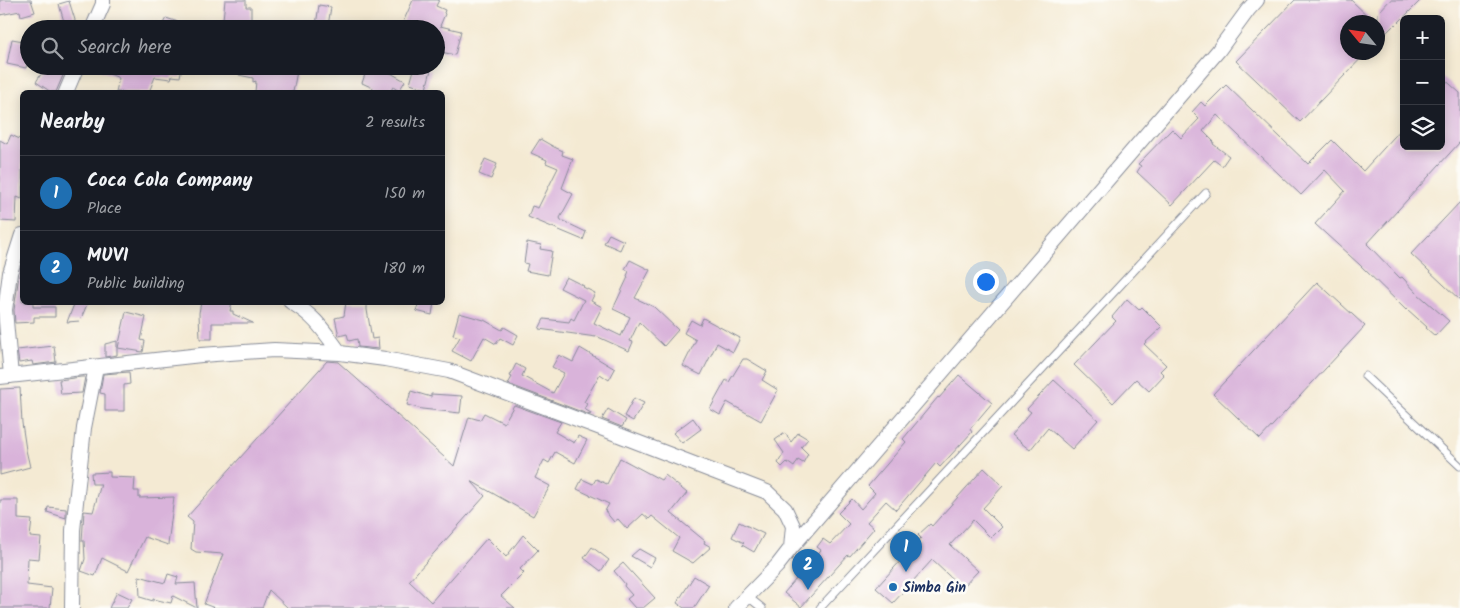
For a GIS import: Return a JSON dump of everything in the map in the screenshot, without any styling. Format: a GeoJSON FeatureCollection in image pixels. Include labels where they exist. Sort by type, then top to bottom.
{"type":"FeatureCollection","features":[{"type":"Feature","properties":{"kind":"street"},"geometry":{"type":"LineString","coordinates":[[96,20],[103,0]]}},
{"type":"Feature","properties":{"kind":"street"},"geometry":{"type":"LineString","coordinates":[[736,608],[777,566],[1212,58],[1257,0]]}},
{"type":"Feature","properties":{"kind":"street"},"geometry":{"type":"LineString","coordinates":[[67,90],[73,75]]}},
{"type":"Feature","properties":{"kind":"street"},"geometry":{"type":"LineString","coordinates":[[20,241],[10,273],[5,310],[6,376],[201,355],[274,350],[340,353],[449,371],[767,492],[785,509],[793,526],[791,548]]}},
{"type":"Feature","properties":{"kind":"street"},"geometry":{"type":"LineString","coordinates":[[296,305],[317,320],[340,353]]}},
{"type":"Feature","properties":{"kind":"street"},"geometry":{"type":"LineString","coordinates":[[72,608],[73,530],[84,428],[96,367]]}},
{"type":"Feature","properties":{"kind":"lane"},"geometry":{"type":"LineString","coordinates":[[820,608],[1206,192]]}},
{"type":"Feature","properties":{"kind":"lane"},"geometry":{"type":"LineString","coordinates":[[1365,376],[1460,466]]}},
{"type":"Feature","properties":{"kind":"lane"},"geometry":{"type":"LineString","coordinates":[[747,596],[762,608]]}},
{"type":"Feature","properties":{"kind":"building"},"geometry":{"type":"Polygon","coordinates":[[[0,0],[31,0],[35,12],[21,16],[20,11],[0,15],[0,0]]]}},
{"type":"Feature","properties":{"kind":"building"},"geometry":{"type":"Polygon","coordinates":[[[225,0],[246,0],[246,7],[251,7],[251,20],[223,20],[225,0]]]}},
{"type":"Feature","properties":{"kind":"building"},"geometry":{"type":"Polygon","coordinates":[[[413,0],[439,0],[436,6],[445,10],[442,20],[404,20],[413,0]]]}},
{"type":"Feature","properties":{"kind":"building"},"geometry":{"type":"Polygon","coordinates":[[[1295,0],[1351,0],[1367,15],[1340,15],[1340,60],[1359,60],[1300,122],[1236,61],[1295,0]]]}},
{"type":"Feature","properties":{"kind":"building"},"geometry":{"type":"Polygon","coordinates":[[[1390,0],[1421,0],[1406,15],[1400,15],[1400,21],[1385,34],[1385,15],[1378,15],[1390,0]]]}},
{"type":"Feature","properties":{"kind":"building"},"geometry":{"type":"Polygon","coordinates":[[[69,1],[75,20],[63,20],[59,4],[69,1]]]}},
{"type":"Feature","properties":{"kind":"building"},"geometry":{"type":"Polygon","coordinates":[[[319,5],[331,7],[329,20],[317,20],[319,5]]]}},
{"type":"Feature","properties":{"kind":"building"},"geometry":{"type":"Polygon","coordinates":[[[445,27],[461,31],[455,55],[445,53],[445,27]]]}},
{"type":"Feature","properties":{"kind":"building"},"geometry":{"type":"Polygon","coordinates":[[[12,39],[20,40],[20,67],[7,64],[12,39]]]}},
{"type":"Feature","properties":{"kind":"building"},"geometry":{"type":"Polygon","coordinates":[[[40,75],[63,75],[57,90],[48,90],[36,82],[40,75]]]}},
{"type":"Feature","properties":{"kind":"building"},"geometry":{"type":"Polygon","coordinates":[[[112,75],[180,75],[180,77],[172,76],[171,79],[155,77],[150,90],[116,90],[119,78],[112,75]]]}},
{"type":"Feature","properties":{"kind":"building"},"geometry":{"type":"Polygon","coordinates":[[[239,75],[296,75],[293,90],[255,90],[256,81],[253,82],[253,78],[239,75]]]}},
{"type":"Feature","properties":{"kind":"building"},"geometry":{"type":"Polygon","coordinates":[[[365,75],[394,75],[405,81],[400,90],[393,87],[391,90],[372,90],[373,88],[362,83],[365,75]]]}},
{"type":"Feature","properties":{"kind":"building"},"geometry":{"type":"Polygon","coordinates":[[[412,75],[430,75],[426,89],[410,84],[412,75]]]}},
{"type":"Feature","properties":{"kind":"building"},"geometry":{"type":"Polygon","coordinates":[[[1445,80],[1460,93],[1460,142],[1367,244],[1400,278],[1402,277],[1449,321],[1435,336],[1315,224],[1345,191],[1325,170],[1301,195],[1217,115],[1203,131],[1214,142],[1213,144],[1229,156],[1222,166],[1214,160],[1172,205],[1137,172],[1141,166],[1138,164],[1172,129],[1181,138],[1199,119],[1192,112],[1201,102],[1205,106],[1226,85],[1308,164],[1332,140],[1363,171],[1400,130],[1400,150],[1445,150],[1445,80]]]}},
{"type":"Feature","properties":{"kind":"building"},"geometry":{"type":"Polygon","coordinates":[[[11,135],[20,139],[20,198],[17,197],[16,222],[0,221],[0,140],[7,144],[11,135]]]}},
{"type":"Feature","properties":{"kind":"building"},"geometry":{"type":"Polygon","coordinates":[[[540,139],[563,151],[562,155],[573,159],[562,188],[573,194],[560,218],[586,232],[583,240],[528,217],[532,206],[538,208],[558,168],[546,163],[547,160],[531,153],[540,139]]]}},
{"type":"Feature","properties":{"kind":"building"},"geometry":{"type":"Polygon","coordinates":[[[485,159],[497,164],[491,179],[479,174],[485,159]]]}},
{"type":"Feature","properties":{"kind":"building"},"geometry":{"type":"Polygon","coordinates":[[[1460,202],[1460,300],[1411,254],[1460,202]]]}},
{"type":"Feature","properties":{"kind":"building"},"geometry":{"type":"Polygon","coordinates":[[[609,234],[624,241],[620,250],[604,243],[609,234]]]}},
{"type":"Feature","properties":{"kind":"building"},"geometry":{"type":"Polygon","coordinates":[[[527,242],[541,245],[540,249],[552,251],[548,275],[526,271],[528,264],[524,263],[527,242]]]}},
{"type":"Feature","properties":{"kind":"building"},"geometry":{"type":"Polygon","coordinates":[[[630,260],[650,270],[635,298],[654,307],[678,330],[664,346],[639,322],[630,341],[633,342],[629,351],[596,336],[539,329],[544,319],[569,322],[571,318],[574,320],[584,300],[560,288],[566,277],[595,293],[591,301],[602,307],[594,323],[621,336],[630,317],[613,309],[628,277],[629,271],[625,269],[630,260]]]}},
{"type":"Feature","properties":{"kind":"building"},"geometry":{"type":"Polygon","coordinates":[[[20,271],[20,305],[55,307],[55,317],[34,317],[34,322],[15,323],[14,310],[20,271]]]}},
{"type":"Feature","properties":{"kind":"building"},"geometry":{"type":"Polygon","coordinates":[[[1317,282],[1365,326],[1260,439],[1213,394],[1317,282]]]}},
{"type":"Feature","properties":{"kind":"building"},"geometry":{"type":"Polygon","coordinates":[[[1127,299],[1139,310],[1142,307],[1162,327],[1144,344],[1166,365],[1160,371],[1164,375],[1149,391],[1136,379],[1113,403],[1074,365],[1116,321],[1112,317],[1127,299]]]}},
{"type":"Feature","properties":{"kind":"building"},"geometry":{"type":"Polygon","coordinates":[[[74,305],[87,305],[80,321],[67,322],[74,305]]]}},
{"type":"Feature","properties":{"kind":"building"},"geometry":{"type":"Polygon","coordinates":[[[200,305],[231,305],[230,311],[233,311],[233,314],[253,323],[212,323],[212,339],[200,339],[200,305]]]}},
{"type":"Feature","properties":{"kind":"building"},"geometry":{"type":"Polygon","coordinates":[[[346,305],[367,305],[372,339],[378,338],[379,349],[358,347],[357,339],[349,341],[347,334],[339,336],[335,318],[344,316],[346,305]]]}},
{"type":"Feature","properties":{"kind":"building"},"geometry":{"type":"Polygon","coordinates":[[[418,305],[434,305],[432,315],[416,311],[418,305]]]}},
{"type":"Feature","properties":{"kind":"building"},"geometry":{"type":"Polygon","coordinates":[[[126,312],[146,317],[141,340],[145,341],[143,352],[118,348],[126,312]]]}},
{"type":"Feature","properties":{"kind":"building"},"geometry":{"type":"Polygon","coordinates":[[[459,313],[484,320],[502,330],[504,327],[518,335],[513,345],[500,338],[496,344],[484,337],[471,361],[452,351],[460,337],[453,335],[459,313]]]}},
{"type":"Feature","properties":{"kind":"building"},"geometry":{"type":"Polygon","coordinates":[[[703,318],[740,338],[733,352],[717,343],[701,375],[683,366],[696,340],[684,333],[691,320],[700,325],[703,318]]]}},
{"type":"Feature","properties":{"kind":"building"},"geometry":{"type":"Polygon","coordinates":[[[117,341],[117,355],[105,357],[105,344],[117,341]]]}},
{"type":"Feature","properties":{"kind":"building"},"geometry":{"type":"Polygon","coordinates":[[[54,346],[56,362],[33,365],[32,361],[19,363],[17,350],[54,346]]]}},
{"type":"Feature","properties":{"kind":"building"},"geometry":{"type":"Polygon","coordinates":[[[580,348],[615,369],[609,380],[600,374],[584,402],[587,404],[584,409],[591,413],[590,415],[508,384],[516,364],[525,369],[522,376],[553,393],[564,373],[552,367],[559,355],[573,362],[580,348]]]}},
{"type":"Feature","properties":{"kind":"building"},"geometry":{"type":"Polygon","coordinates":[[[743,359],[747,359],[767,371],[762,380],[778,390],[761,421],[727,402],[720,415],[710,409],[726,380],[729,382],[743,359]]]}},
{"type":"Feature","properties":{"kind":"building"},"geometry":{"type":"Polygon","coordinates":[[[327,361],[338,362],[454,466],[469,417],[480,420],[484,413],[504,423],[514,405],[561,422],[555,432],[574,443],[578,436],[587,440],[575,463],[555,452],[549,463],[544,460],[535,478],[550,486],[533,516],[471,481],[485,496],[409,581],[431,602],[487,538],[506,557],[523,535],[538,550],[520,569],[524,573],[501,596],[515,608],[288,608],[269,590],[262,608],[215,608],[204,604],[223,554],[196,552],[191,549],[193,522],[187,517],[327,361]]]}},
{"type":"Feature","properties":{"kind":"building"},"geometry":{"type":"Polygon","coordinates":[[[129,372],[130,384],[124,385],[124,411],[105,411],[105,394],[100,393],[103,374],[129,372]]]}},
{"type":"Feature","properties":{"kind":"building"},"geometry":{"type":"Polygon","coordinates":[[[959,375],[992,403],[970,429],[972,432],[940,467],[936,463],[896,510],[886,501],[867,522],[874,528],[801,607],[784,593],[821,550],[817,547],[823,539],[830,544],[849,524],[838,513],[852,499],[861,509],[875,493],[868,486],[906,442],[903,439],[959,375]]]}},
{"type":"Feature","properties":{"kind":"building"},"geometry":{"type":"Polygon","coordinates":[[[85,377],[82,393],[61,394],[59,380],[85,377]]]}},
{"type":"Feature","properties":{"kind":"building"},"geometry":{"type":"Polygon","coordinates":[[[1054,380],[1098,420],[1072,449],[1048,428],[1030,450],[1011,435],[1031,412],[1027,409],[1054,380]]]}},
{"type":"Feature","properties":{"kind":"building"},"geometry":{"type":"Polygon","coordinates":[[[20,388],[22,423],[30,467],[0,475],[0,389],[20,388]]]}},
{"type":"Feature","properties":{"kind":"building"},"geometry":{"type":"Polygon","coordinates":[[[411,391],[431,397],[431,394],[462,396],[460,413],[422,409],[407,405],[411,391]]]}},
{"type":"Feature","properties":{"kind":"building"},"geometry":{"type":"Polygon","coordinates":[[[634,398],[644,403],[633,421],[624,416],[634,398]]]}},
{"type":"Feature","properties":{"kind":"building"},"geometry":{"type":"Polygon","coordinates":[[[608,409],[626,420],[622,427],[602,419],[608,409]]]}},
{"type":"Feature","properties":{"kind":"building"},"geometry":{"type":"Polygon","coordinates":[[[693,418],[701,429],[682,443],[673,433],[693,418]]]}},
{"type":"Feature","properties":{"kind":"building"},"geometry":{"type":"Polygon","coordinates":[[[785,433],[791,442],[798,433],[808,439],[801,447],[808,454],[803,463],[798,460],[794,467],[787,462],[782,467],[778,463],[784,453],[775,440],[785,433]]]}},
{"type":"Feature","properties":{"kind":"building"},"geometry":{"type":"Polygon","coordinates":[[[620,458],[661,480],[665,475],[687,493],[671,513],[711,547],[693,563],[672,551],[679,538],[652,516],[649,519],[643,514],[627,529],[618,519],[614,522],[605,511],[609,504],[577,489],[582,479],[593,484],[596,479],[607,484],[620,458]]]}},
{"type":"Feature","properties":{"kind":"building"},"geometry":{"type":"Polygon","coordinates":[[[984,468],[1003,486],[983,508],[1002,527],[991,538],[973,520],[950,545],[978,571],[962,588],[932,560],[893,603],[876,588],[921,538],[918,535],[930,524],[932,526],[984,468]]]}},
{"type":"Feature","properties":{"kind":"building"},"geometry":{"type":"Polygon","coordinates":[[[110,472],[110,477],[135,478],[134,491],[139,491],[139,498],[174,497],[168,545],[145,537],[128,571],[102,558],[95,576],[81,571],[85,559],[84,541],[82,541],[84,511],[93,512],[101,484],[92,484],[91,473],[110,472]]]}},
{"type":"Feature","properties":{"kind":"building"},"geometry":{"type":"Polygon","coordinates":[[[0,500],[18,500],[18,519],[32,520],[30,537],[41,538],[39,559],[28,558],[27,585],[52,588],[50,608],[0,608],[0,500]]]}},
{"type":"Feature","properties":{"kind":"building"},"geometry":{"type":"Polygon","coordinates":[[[48,507],[66,509],[66,518],[47,512],[48,507]]]}},
{"type":"Feature","properties":{"kind":"building"},"geometry":{"type":"Polygon","coordinates":[[[739,522],[764,534],[754,552],[742,545],[744,543],[732,537],[739,522]]]}},
{"type":"Feature","properties":{"kind":"building"},"geometry":{"type":"Polygon","coordinates":[[[592,547],[609,560],[601,571],[584,558],[592,547]]]}},
{"type":"Feature","properties":{"kind":"building"},"geometry":{"type":"Polygon","coordinates":[[[639,549],[655,558],[650,567],[631,556],[639,549]]]}},
{"type":"Feature","properties":{"kind":"building"},"geometry":{"type":"Polygon","coordinates":[[[623,563],[655,598],[643,608],[635,608],[627,599],[632,595],[614,571],[623,563]]]}},
{"type":"Feature","properties":{"kind":"building"},"geometry":{"type":"Polygon","coordinates":[[[168,574],[178,577],[176,584],[195,583],[197,608],[173,596],[171,603],[140,597],[139,576],[165,583],[168,574]]]}},
{"type":"Feature","properties":{"kind":"building"},"geometry":{"type":"Polygon","coordinates":[[[694,576],[709,585],[694,608],[684,608],[677,603],[694,576]]]}},
{"type":"Feature","properties":{"kind":"building"},"geometry":{"type":"Polygon","coordinates":[[[117,592],[132,599],[127,608],[109,608],[117,592]]]}},
{"type":"Feature","properties":{"kind":"place","name":"Coca Cola Company"},"geometry":{"type":"Point","coordinates":[906,572]}},
{"type":"Feature","properties":{"kind":"place","name":"Simba Gin"},"geometry":{"type":"Point","coordinates":[893,587]}},
{"type":"Feature","properties":{"kind":"place","name":"MUVI"},"geometry":{"type":"Point","coordinates":[808,590]}}]}
